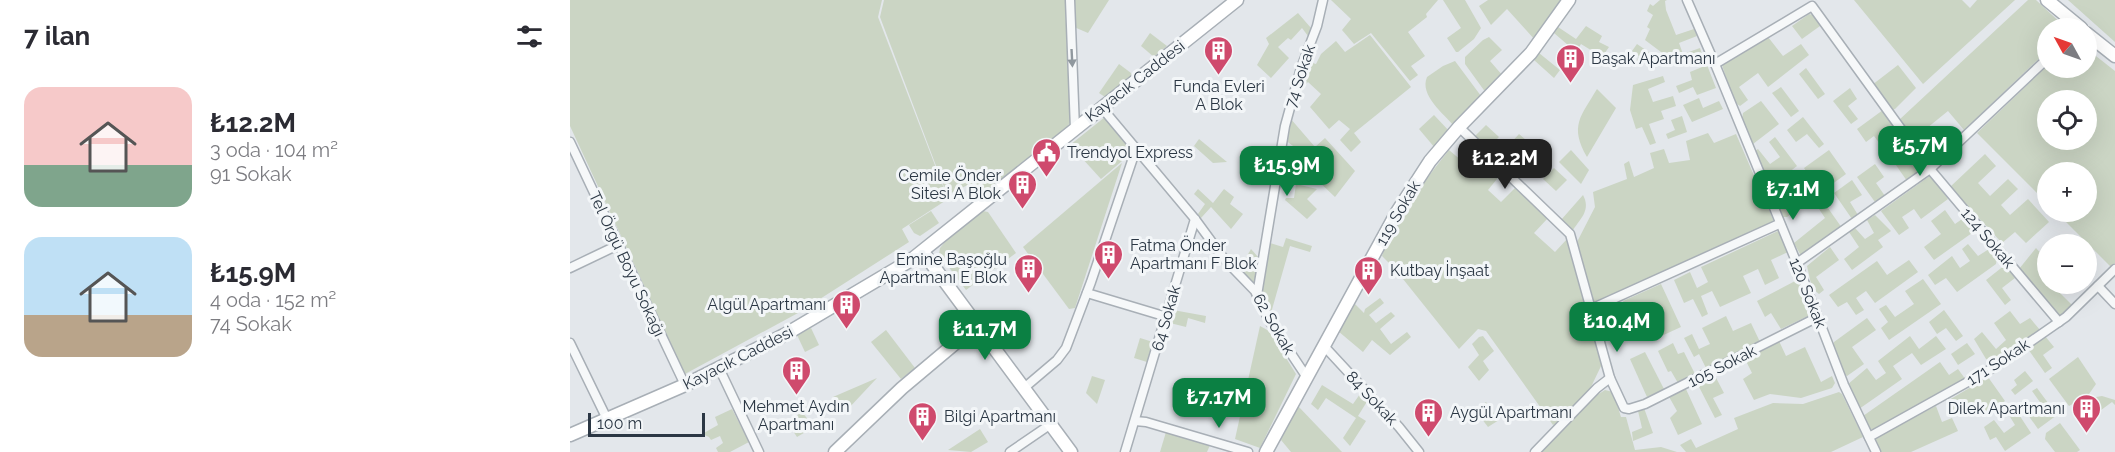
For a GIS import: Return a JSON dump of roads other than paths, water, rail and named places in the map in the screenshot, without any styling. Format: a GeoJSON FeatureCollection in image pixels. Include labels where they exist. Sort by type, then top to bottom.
{"type":"FeatureCollection","features":[{"type":"Feature","properties":{"kind":"main road","name":"Kayacık Caddesi"},"geometry":{"type":"LineString","coordinates":[[570,435],[685,385],[786,334],[923,252],[1237,0]]}},
{"type":"Feature","properties":{"kind":"main road","name":"119 Sokak"},"geometry":{"type":"LineString","coordinates":[[1266,452],[1398,212],[1430,161],[1459,127],[1531,53],[1569,0]]}},
{"type":"Feature","properties":{"kind":"main road"},"geometry":{"type":"LineString","coordinates":[[2047,0],[2068,18]]}},
{"type":"Feature","properties":{"kind":"main road"},"geometry":{"type":"LineString","coordinates":[[2097,42],[2115,56]]}},
{"type":"Feature","properties":{"kind":"main road"},"geometry":{"type":"LineString","coordinates":[[923,252],[1071,452]]}},
{"type":"Feature","properties":{"kind":"main road"},"geometry":{"type":"LineString","coordinates":[[835,452],[902,388],[977,325]]}},
{"type":"Feature","properties":{"kind":"street"},"geometry":{"type":"LineString","coordinates":[[1070,0],[1075,129]]}},
{"type":"Feature","properties":{"kind":"street","name":"74 Sokak"},"geometry":{"type":"LineString","coordinates":[[1257,295],[1285,126],[1323,0]]}},
{"type":"Feature","properties":{"kind":"street","name":"120 Sokak"},"geometry":{"type":"LineString","coordinates":[[1687,0],[1797,263],[1844,385],[1876,452]]}},
{"type":"Feature","properties":{"kind":"street","name":"124 Sokak"},"geometry":{"type":"LineString","coordinates":[[1715,64],[1812,6],[1930,169],[2059,322]]}},
{"type":"Feature","properties":{"kind":"street"},"geometry":{"type":"LineString","coordinates":[[1797,263],[1930,169],[2037,68]]}},
{"type":"Feature","properties":{"kind":"street","name":"62 Sokak"},"geometry":{"type":"LineString","coordinates":[[1102,108],[1257,295],[1270,322],[1306,376]]}},
{"type":"Feature","properties":{"kind":"street"},"geometry":{"type":"LineString","coordinates":[[1459,127],[1566,229],[1572,239],[1610,378],[1597,388],[1535,452]]}},
{"type":"Feature","properties":{"kind":"street","name":"Tel Örgü Boyu Sokağı"},"geometry":{"type":"LineString","coordinates":[[570,142],[685,385]]}},
{"type":"Feature","properties":{"kind":"street"},"geometry":{"type":"LineString","coordinates":[[1024,388],[1064,353],[1087,293],[1136,148]]}},
{"type":"Feature","properties":{"kind":"street","name":"64 Sokak"},"geometry":{"type":"LineString","coordinates":[[1125,452],[1195,219]]}},
{"type":"Feature","properties":{"kind":"street"},"geometry":{"type":"LineString","coordinates":[[1592,309],[1779,224]]}},
{"type":"Feature","properties":{"kind":"street"},"geometry":{"type":"LineString","coordinates":[[570,268],[618,245]]}},
{"type":"Feature","properties":{"kind":"street","name":"171 Sokak"},"geometry":{"type":"LineString","coordinates":[[1869,437],[1991,369],[2059,322],[2115,269]]}},
{"type":"Feature","properties":{"kind":"street"},"geometry":{"type":"LineString","coordinates":[[2098,286],[2115,304]]}},
{"type":"Feature","properties":{"kind":"street"},"geometry":{"type":"LineString","coordinates":[[1087,293],[1167,317]]}},
{"type":"Feature","properties":{"kind":"street","name":"105 Sokak"},"geometry":{"type":"LineString","coordinates":[[1610,378],[1621,406],[1629,409],[1645,404],[1818,317]]}},
{"type":"Feature","properties":{"kind":"street"},"geometry":{"type":"LineString","coordinates":[[570,343],[608,419]]}},
{"type":"Feature","properties":{"kind":"street","name":"84 Sokak"},"geometry":{"type":"LineString","coordinates":[[1324,346],[1419,452]]}},
{"type":"Feature","properties":{"kind":"street"},"geometry":{"type":"LineString","coordinates":[[719,368],[759,452]]}},
{"type":"Feature","properties":{"kind":"street"},"geometry":{"type":"LineString","coordinates":[[1135,422],[1146,422],[1248,452]]}},
{"type":"Feature","properties":{"kind":"street"},"geometry":{"type":"LineString","coordinates":[[1010,452],[1051,424]]}},
{"type":"Feature","properties":{"kind":"place","name":"Funda Evleri A Blok"},"geometry":{"type":"Point","coordinates":[1219,76]}},
{"type":"Feature","properties":{"kind":"place","name":"Başak Apartmanı"},"geometry":{"type":"Point","coordinates":[1570,84]}},
{"type":"Feature","properties":{"kind":"place","name":"Trendyol Express"},"geometry":{"type":"Point","coordinates":[1046,178]}},
{"type":"Feature","properties":{"kind":"place","name":"Cemile Önder Sitesi A Blok"},"geometry":{"type":"Point","coordinates":[1022,210]}},
{"type":"Feature","properties":{"kind":"place","name":"Fatma Önder Apartmanı F Blok"},"geometry":{"type":"Point","coordinates":[1109,280]}},
{"type":"Feature","properties":{"kind":"place","name":"Emine Başoğlu Apartmanı E Blok"},"geometry":{"type":"Point","coordinates":[1028,294]}},
{"type":"Feature","properties":{"kind":"place","name":"Kutbay İnşaat"},"geometry":{"type":"Point","coordinates":[1369,296]}},
{"type":"Feature","properties":{"kind":"place","name":"Algül Apartmanı"},"geometry":{"type":"Point","coordinates":[847,330]}},
{"type":"Feature","properties":{"kind":"place","name":"Mehmet Aydın Apartmanı"},"geometry":{"type":"Point","coordinates":[796,396]}},
{"type":"Feature","properties":{"kind":"place","name":"Dilek Apartmanı"},"geometry":{"type":"Point","coordinates":[2086,434]}},
{"type":"Feature","properties":{"kind":"place","name":"Aygül Apartmanı"},"geometry":{"type":"Point","coordinates":[1429,438]}},
{"type":"Feature","properties":{"kind":"place","name":"Bilgi Apartmanı"},"geometry":{"type":"Point","coordinates":[923,442]}}]}
